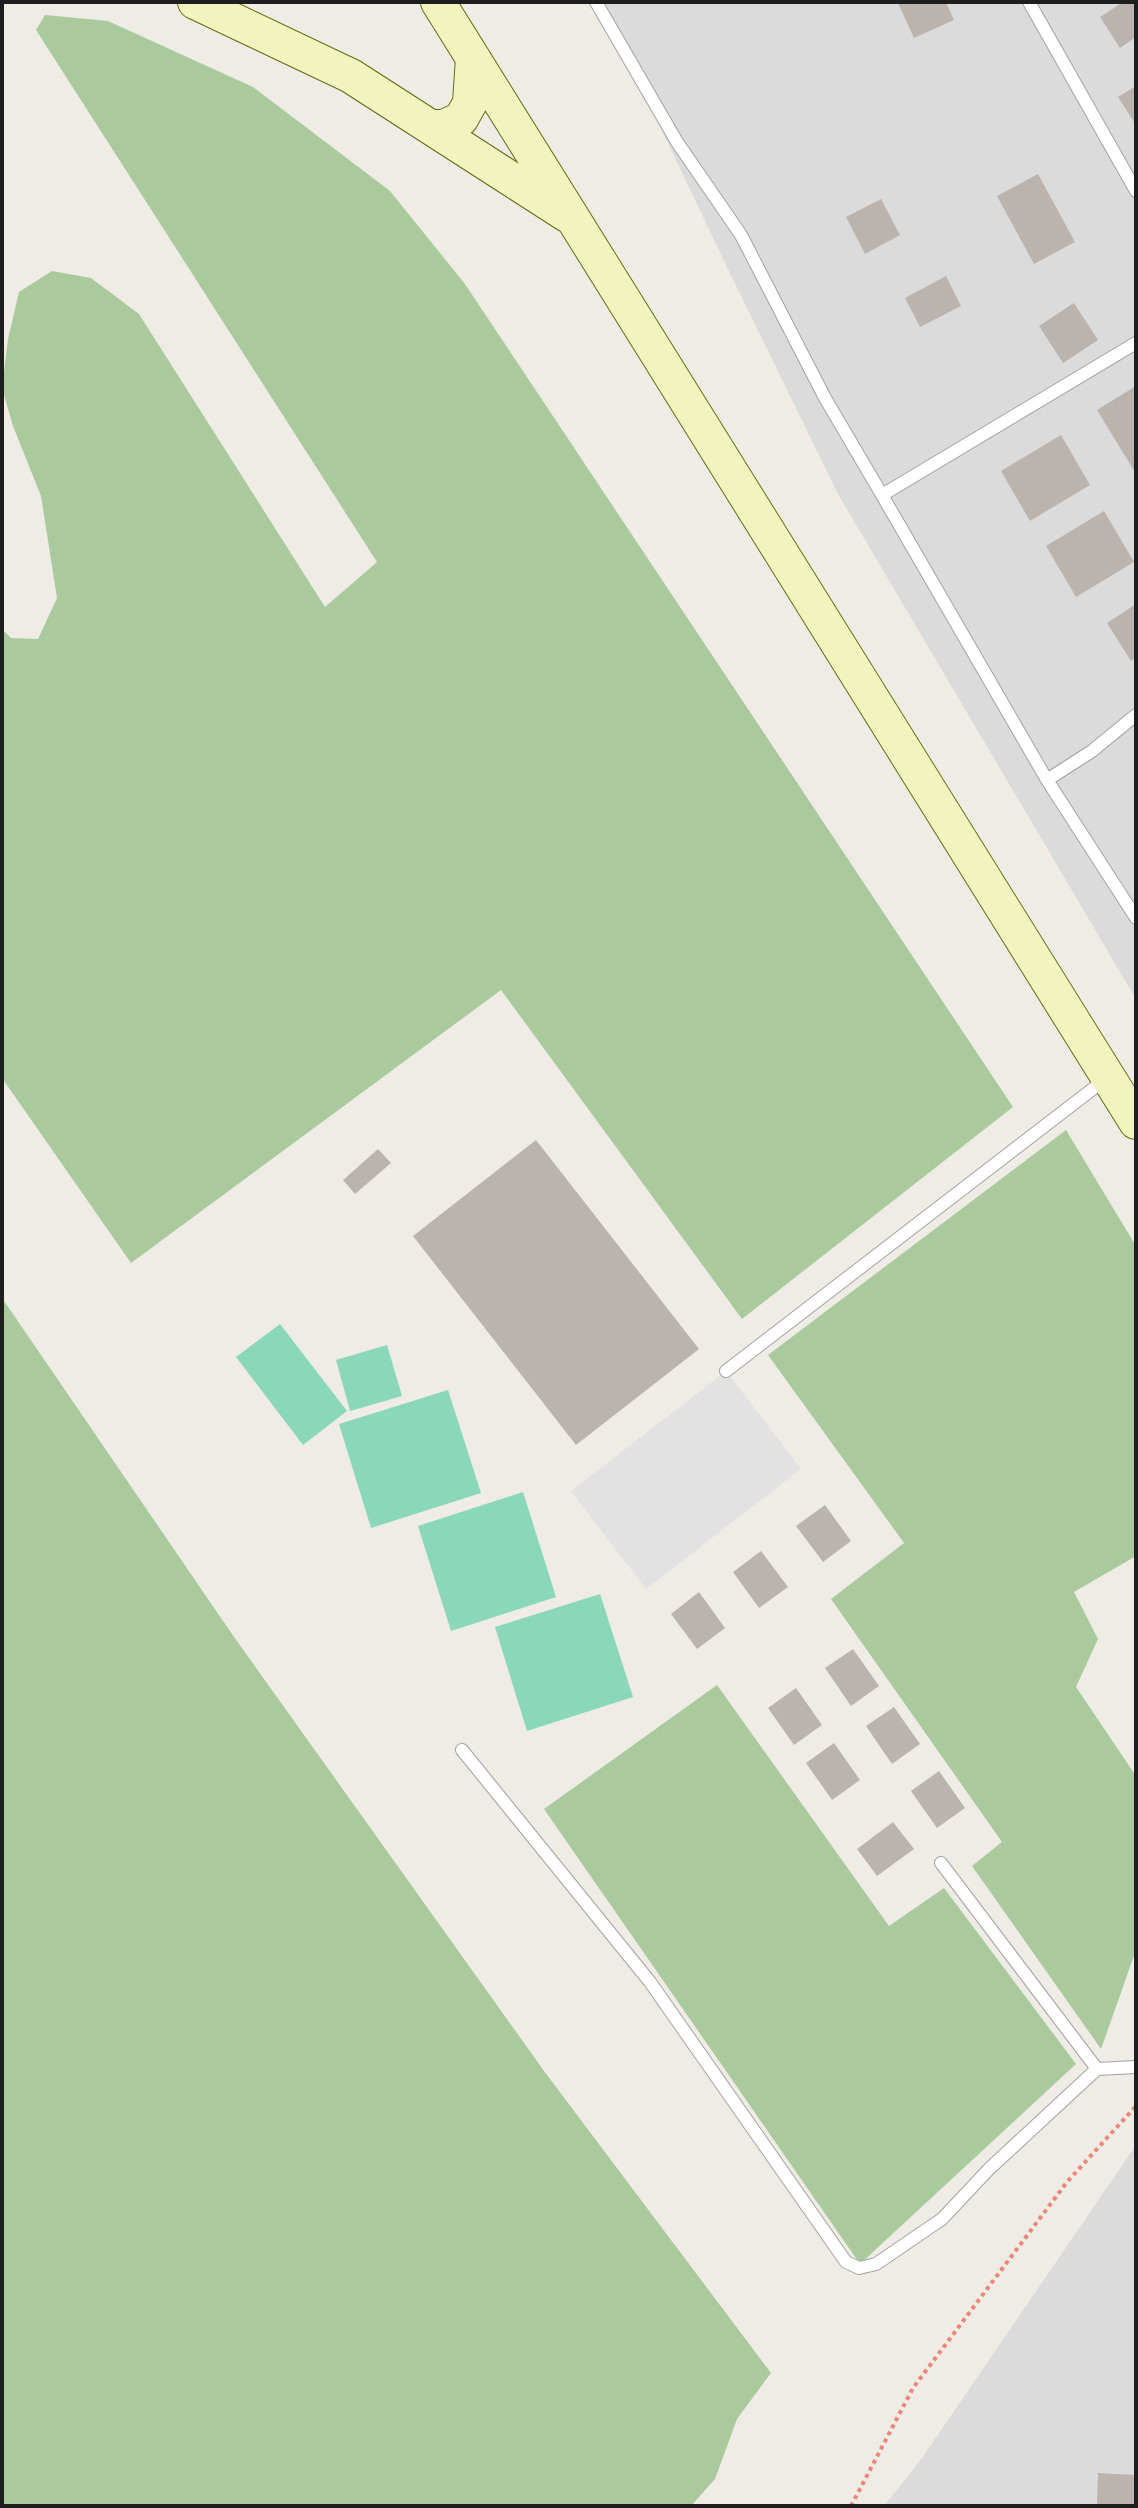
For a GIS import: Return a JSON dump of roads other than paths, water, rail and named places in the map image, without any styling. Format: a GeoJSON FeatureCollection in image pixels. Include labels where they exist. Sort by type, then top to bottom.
{"type":"FeatureCollection","features":[{"type":"Feature","properties":{"kind":"main road"},"geometry":{"type":"LineString","coordinates":[[195,2],[351,76],[574,219]]}},
{"type":"Feature","properties":{"kind":"main road"},"geometry":{"type":"LineString","coordinates":[[438,2],[1126,1099]]}},
{"type":"Feature","properties":{"kind":"main road"},"geometry":{"type":"LineString","coordinates":[[431,127],[444,127],[461,119],[466,111],[470,103],[473,58]]}},
{"type":"Feature","properties":{"kind":"lane"},"geometry":{"type":"LineString","coordinates":[[596,2],[677,142],[741,235],[825,398],[1047,780],[1136,918]]}},
{"type":"Feature","properties":{"kind":"lane"},"geometry":{"type":"LineString","coordinates":[[1029,2],[1136,191]]}},
{"type":"Feature","properties":{"kind":"lane"},"geometry":{"type":"LineString","coordinates":[[882,495],[1136,343]]}},
{"type":"Feature","properties":{"kind":"lane"},"geometry":{"type":"LineString","coordinates":[[1047,780],[1092,751],[1136,715]]}},
{"type":"Feature","properties":{"kind":"lane"},"geometry":{"type":"LineString","coordinates":[[726,1371],[1126,1099]]}},
{"type":"Feature","properties":{"kind":"lane"},"geometry":{"type":"LineString","coordinates":[[462,1750],[650,1982],[846,2262],[859,2268],[876,2264],[942,2219],[989,2169],[1097,2069],[1136,2067]]}},
{"type":"Feature","properties":{"kind":"lane"},"geometry":{"type":"LineString","coordinates":[[941,1863],[1097,2069]]}}]}
